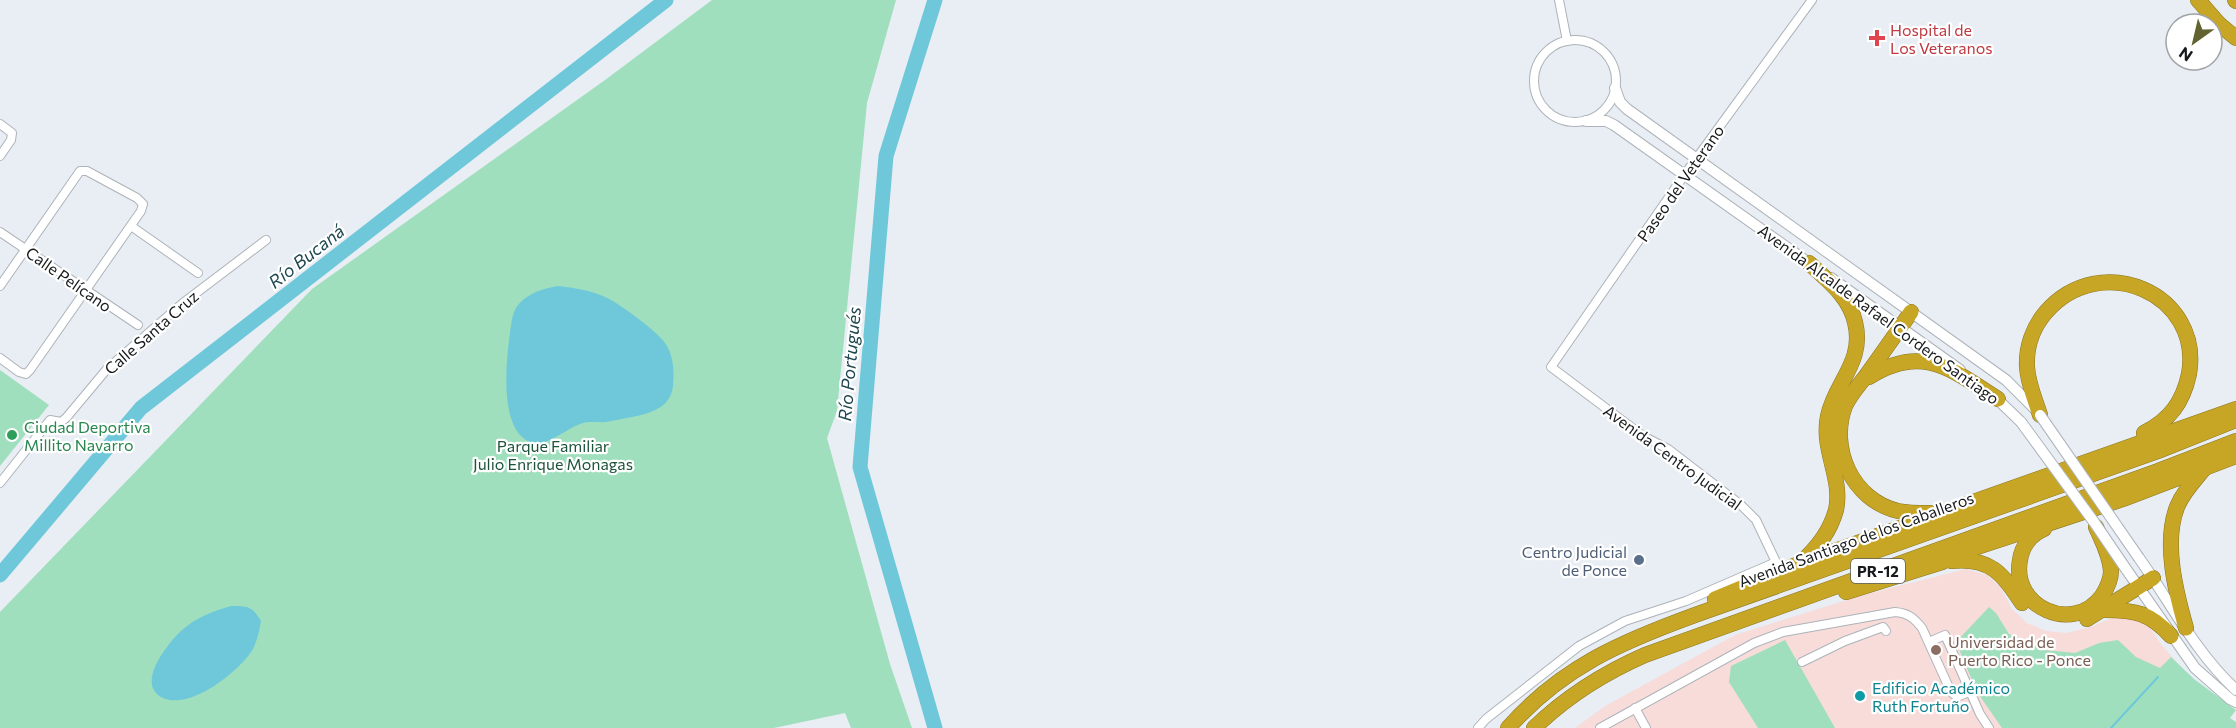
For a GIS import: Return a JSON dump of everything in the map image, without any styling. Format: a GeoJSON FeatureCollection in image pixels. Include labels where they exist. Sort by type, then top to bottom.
{"type":"FeatureCollection","features":[{"type":"Feature","properties":{"kind":"highway"},"geometry":{"type":"LineString","coordinates":[[2200,0],[2236,30]]}},
{"type":"Feature","properties":{"kind":"highway"},"geometry":{"type":"LineString","coordinates":[[2200,0],[2219,24],[2236,38]]}},
{"type":"Feature","properties":{"kind":"highway"},"geometry":{"type":"LineString","coordinates":[[1801,563],[1825,536],[1836,507],[1837,487],[1827,448],[1826,426],[1834,397],[1851,368],[1857,336],[1853,314],[1844,295],[1809,262]]}},
{"type":"Feature","properties":{"kind":"highway"},"geometry":{"type":"LineString","coordinates":[[2040,415],[2031,388],[2027,365],[2028,354],[2037,324],[2052,306],[2061,297],[2081,286],[2104,282],[2126,283],[2157,297],[2173,313],[2184,331],[2190,361],[2187,383],[2180,400],[2165,421],[2125,441],[2105,455]]}},
{"type":"Feature","properties":{"kind":"highway"},"geometry":{"type":"LineString","coordinates":[[1911,312],[1845,405],[1840,434],[1843,460],[1853,479],[1870,497],[1891,509],[1915,513],[1942,513]]}},
{"type":"Feature","properties":{"kind":"highway"},"geometry":{"type":"LineString","coordinates":[[1861,382],[1891,365],[1920,361],[1946,368],[1998,399]]}},
{"type":"Feature","properties":{"kind":"highway"},"geometry":{"type":"LineString","coordinates":[[2206,419],[2236,403]]}},
{"type":"Feature","properties":{"kind":"highway"},"geometry":{"type":"LineString","coordinates":[[1695,615],[1712,600],[1801,563],[2236,409]]}},
{"type":"Feature","properties":{"kind":"highway","name":"Avenida Santiago de los Caballeros"},"geometry":{"type":"LineString","coordinates":[[1508,728],[1549,688],[1590,660],[1624,643],[1695,615],[2158,451],[2236,420]]}},
{"type":"Feature","properties":{"kind":"highway","name":"PR-12"},"geometry":{"type":"LineString","coordinates":[[1534,728],[1552,711],[1589,684],[1631,662],[2236,441]]}},
{"type":"Feature","properties":{"kind":"highway"},"geometry":{"type":"LineString","coordinates":[[1802,598],[1832,597],[1942,562],[1956,554],[2123,499],[2236,456]]}},
{"type":"Feature","properties":{"kind":"highway"},"geometry":{"type":"LineString","coordinates":[[2186,628],[2174,576],[2173,521],[2177,507],[2187,490],[2206,467]]}},
{"type":"Feature","properties":{"kind":"highway"},"geometry":{"type":"LineString","coordinates":[[2067,516],[2038,531],[2024,549],[2019,570],[2023,588],[2030,599],[2048,612],[2065,615],[2078,614],[2090,608],[2107,588],[2111,574],[2108,556],[2094,522]]}},
{"type":"Feature","properties":{"kind":"highway"},"geometry":{"type":"LineString","coordinates":[[1942,562],[1967,560],[1988,565],[2004,577],[2026,608],[2048,621],[2063,624],[2076,623],[2105,610],[2153,578]]}},
{"type":"Feature","properties":{"kind":"highway"},"geometry":{"type":"LineString","coordinates":[[2105,610],[2130,610],[2146,615],[2171,636]]}},
{"type":"Feature","properties":{"kind":"highway"},"geometry":{"type":"LineString","coordinates":[[1540,728],[1552,711]]}},
{"type":"Feature","properties":{"kind":"street"},"geometry":{"type":"LineString","coordinates":[[1560,0],[1567,41]]}},
{"type":"Feature","properties":{"kind":"street","name":"Paseo del Veterano"},"geometry":{"type":"LineString","coordinates":[[1551,367],[1685,174],[1812,0]]}},
{"type":"Feature","properties":{"kind":"street"},"geometry":{"type":"LineString","coordinates":[[1567,41],[1590,44],[1603,52],[1612,65],[1615,87],[1606,108],[1586,121],[1571,122],[1556,118],[1544,108],[1536,94],[1534,79],[1538,64],[1547,51],[1567,41]]}},
{"type":"Feature","properties":{"kind":"street","name":"Avenida Alcalde Rafael Cordero Santiago"},"geometry":{"type":"LineString","coordinates":[[1615,87],[1620,102],[1626,109],[2006,380],[2040,415],[2153,578],[2202,654],[2216,672],[2236,690]]}},
{"type":"Feature","properties":{"kind":"street","name":"Avenida Alcalde Rafael Cordero Santiago"},"geometry":{"type":"LineString","coordinates":[[1586,121],[1606,121],[1614,124],[1902,326],[1998,399],[2021,422],[2094,522],[2195,668],[2229,699],[2236,702]]}},
{"type":"Feature","properties":{"kind":"street"},"geometry":{"type":"LineString","coordinates":[[0,124],[12,133],[11,140],[0,156]]}},
{"type":"Feature","properties":{"kind":"street"},"geometry":{"type":"LineString","coordinates":[[0,286],[80,171],[87,171],[137,198],[143,204],[131,226],[26,374],[0,358]]}},
{"type":"Feature","properties":{"kind":"street"},"geometry":{"type":"LineString","coordinates":[[131,226],[198,273]]}},
{"type":"Feature","properties":{"kind":"street","name":"Calle Pelícano"},"geometry":{"type":"LineString","coordinates":[[0,232],[138,325]]}},
{"type":"Feature","properties":{"kind":"street","name":"Calle Santa Cruz"},"geometry":{"type":"LineString","coordinates":[[0,483],[50,420],[61,422],[66,418],[107,369],[183,303],[266,240]]}},
{"type":"Feature","properties":{"kind":"street","name":"Avenida Centro Judicial"},"geometry":{"type":"LineString","coordinates":[[1478,728],[1486,719],[1578,646],[1625,621],[1686,600],[1776,562],[1756,520],[1741,504],[1668,449],[1643,436],[1551,367]]}},
{"type":"Feature","properties":{"kind":"street"},"geometry":{"type":"LineString","coordinates":[[1600,728],[1754,643],[1783,632],[1895,612],[1905,613],[1923,628],[1951,692],[1957,697],[1969,692]]}},
{"type":"Feature","properties":{"kind":"street"},"geometry":{"type":"LineString","coordinates":[[1802,662],[1845,641],[1885,629],[1876,616]]}},
{"type":"Feature","properties":{"kind":"street"},"geometry":{"type":"LineString","coordinates":[[1929,642],[1945,635],[1969,692],[1989,728]]}},
{"type":"Feature","properties":{"kind":"street"},"geometry":{"type":"LineString","coordinates":[[1635,708],[1647,728]]}},
{"type":"Feature","properties":{"kind":"shaded area","name":"Universidad de Puerto Rico - Ponce"},"geometry":{"type":"Polygon","coordinates":[[[1966,569],[1987,575],[2001,588],[2012,609],[2027,623],[2046,631],[2067,633],[2115,617],[2146,621],[2160,643],[2178,664],[2172,672],[2236,710],[2230,718],[2236,722],[2236,728],[1575,728],[1605,706],[1735,635],[1856,597],[1966,569]]]}},
{"type":"Feature","properties":{"kind":"green space","name":"Parque Familiar Julio Enrique Monagas"},"geometry":{"type":"Polygon","coordinates":[[[712,0],[896,0],[867,103],[837,411],[827,438],[890,664],[912,728],[851,728],[845,713],[774,728],[0,728],[0,612],[312,289],[605,80],[712,0]]]}},
{"type":"Feature","properties":{"kind":"green space","name":"Ciudad Deportiva Millito Navarro"},"geometry":{"type":"Polygon","coordinates":[[[0,370],[49,405],[0,466],[0,370]]]}},
{"type":"Feature","properties":{"kind":"green space"},"geometry":{"type":"Polygon","coordinates":[[[1989,607],[1996,613],[2009,634],[2045,650],[2075,653],[2099,643],[2118,640],[2136,657],[2160,668],[2171,657],[2194,679],[2236,710],[2230,718],[2236,722],[2236,728],[2002,728],[1977,692],[1956,642],[1989,607]]]}},
{"type":"Feature","properties":{"kind":"green space"},"geometry":{"type":"Polygon","coordinates":[[[1785,640],[1835,728],[1758,728],[1729,682],[1731,666],[1785,640]]]}},
{"type":"Feature","properties":{"kind":"water"},"geometry":{"type":"Polygon","coordinates":[[[558,286],[603,296],[638,318],[663,340],[673,366],[672,393],[661,407],[650,412],[606,422],[583,423],[545,442],[533,443],[522,437],[514,427],[507,398],[506,382],[512,321],[516,308],[526,297],[558,286]]]}},
{"type":"Feature","properties":{"kind":"water"},"geometry":{"type":"Polygon","coordinates":[[[231,606],[249,608],[261,621],[251,652],[235,670],[198,695],[172,700],[161,697],[154,691],[152,682],[153,673],[162,653],[192,622],[231,606]]]}},
{"type":"Feature","properties":{"kind":"waterway","name":"Río Bucaná"},"geometry":{"type":"LineString","coordinates":[[0,575],[141,408],[666,0]]}},
{"type":"Feature","properties":{"kind":"waterway","name":"Río Portugués"},"geometry":{"type":"LineString","coordinates":[[935,0],[886,156],[860,467],[935,728]]}},
{"type":"Feature","properties":{"kind":"waterway"},"geometry":{"type":"LineString","coordinates":[[2111,728],[2158,677]]}},
{"type":"Feature","properties":{"kind":"place","name":"Hospital de Los Veteranos"},"geometry":{"type":"Point","coordinates":[1877,38]}},
{"type":"Feature","properties":{"kind":"place","name":"Ciudad Deportiva Millito Navarro"},"geometry":{"type":"Point","coordinates":[12,435]}},
{"type":"Feature","properties":{"kind":"place","name":"Centro Judicial de Ponce"},"geometry":{"type":"Point","coordinates":[1639,560]}},
{"type":"Feature","properties":{"kind":"place","name":"Universidad de Puerto Rico - Ponce"},"geometry":{"type":"Point","coordinates":[1936,650]}},
{"type":"Feature","properties":{"kind":"place","name":"Edificio Académico Ruth Fortuño"},"geometry":{"type":"Point","coordinates":[1860,696]}}]}
